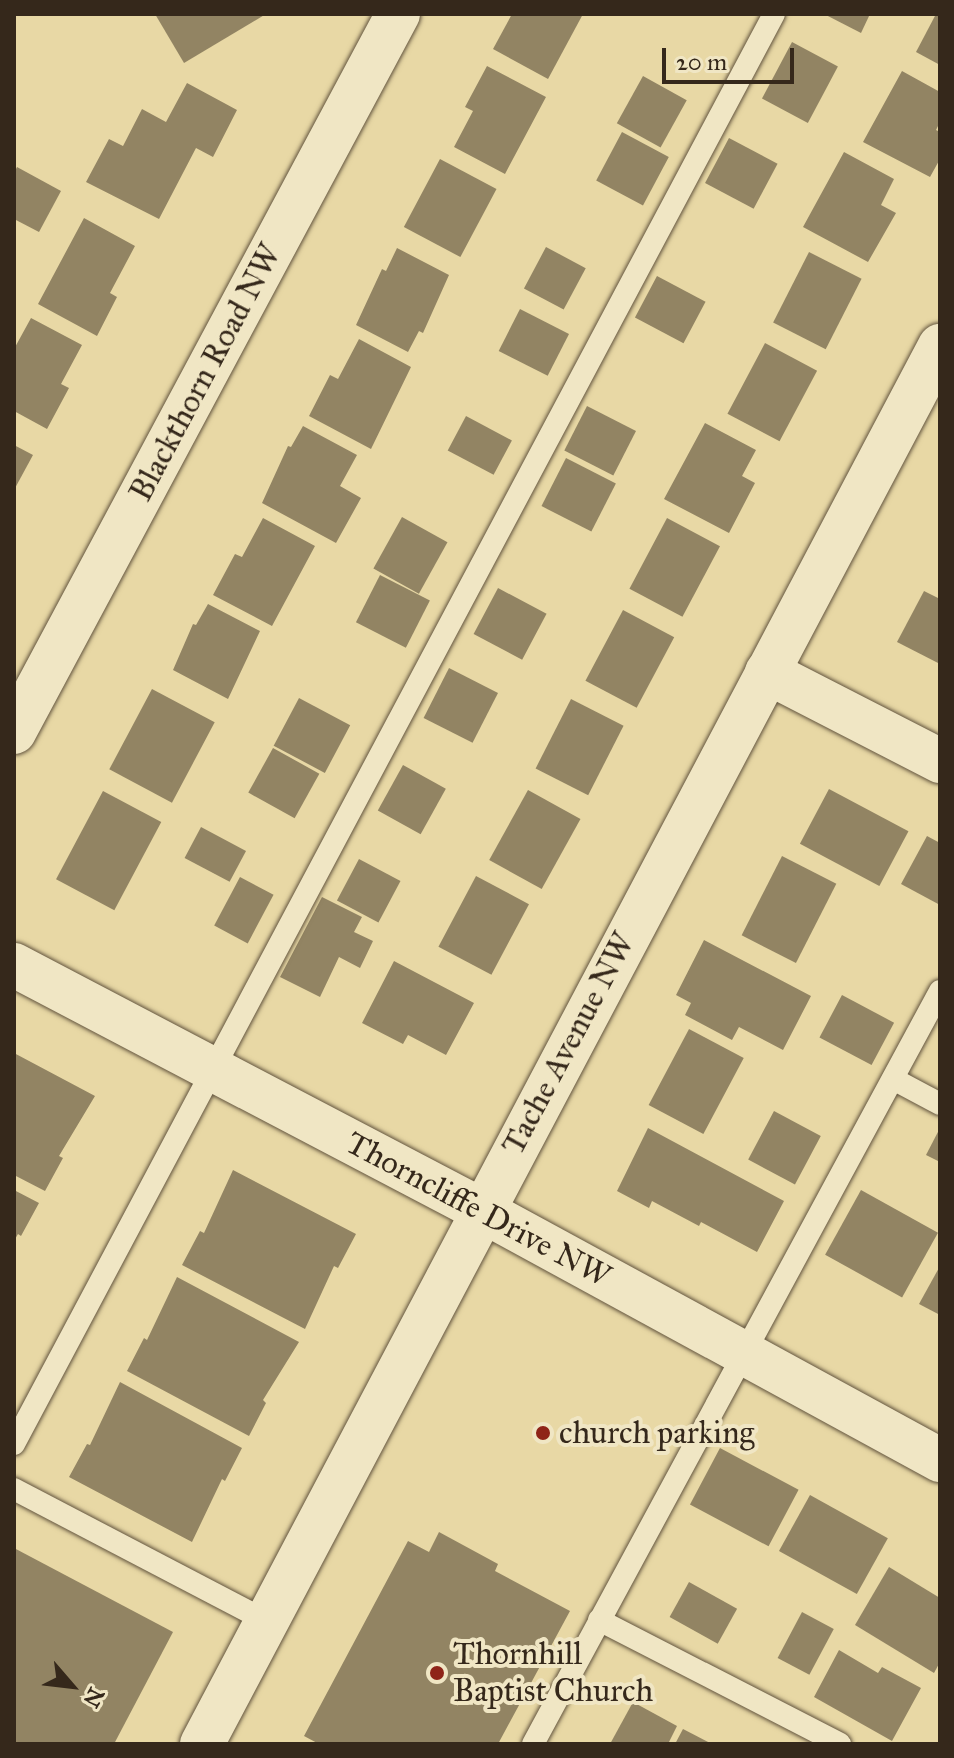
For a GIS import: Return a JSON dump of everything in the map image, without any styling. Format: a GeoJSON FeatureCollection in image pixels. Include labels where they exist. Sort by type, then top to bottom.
{"type":"FeatureCollection","features":[{"type":"Feature","properties":{"kind":"street","name":"Blackthorn Road NW"},"geometry":{"type":"LineString","coordinates":[[14,732],[398,14]]}},
{"type":"Feature","properties":{"kind":"street","name":"Tache Avenue NW"},"geometry":{"type":"LineString","coordinates":[[202,1744],[481,1210],[940,346]]}},
{"type":"Feature","properties":{"kind":"street"},"geometry":{"type":"LineString","coordinates":[[767,672],[940,761]]}},
{"type":"Feature","properties":{"kind":"street","name":"Thorncliffe Drive NW"},"geometry":{"type":"LineString","coordinates":[[14,965],[481,1210],[940,1460]]}},
{"type":"Feature","properties":{"kind":"lane"},"geometry":{"type":"LineString","coordinates":[[14,1444],[774,14]]}},
{"type":"Feature","properties":{"kind":"lane"},"geometry":{"type":"LineString","coordinates":[[533,1744],[940,991]]}},
{"type":"Feature","properties":{"kind":"lane"},"geometry":{"type":"LineString","coordinates":[[893,1079],[940,1104]]}},
{"type":"Feature","properties":{"kind":"lane"},"geometry":{"type":"LineString","coordinates":[[14,1489],[265,1620]]}},
{"type":"Feature","properties":{"kind":"lane"},"geometry":{"type":"LineString","coordinates":[[599,1620],[840,1744]]}},
{"type":"Feature","properties":{"kind":"building"},"geometry":{"type":"Polygon","coordinates":[[[155,14],[266,14],[184,63],[155,14]]]}},
{"type":"Feature","properties":{"kind":"building"},"geometry":{"type":"Polygon","coordinates":[[[512,14],[583,14],[548,79],[493,49],[512,14]]]}},
{"type":"Feature","properties":{"kind":"building"},"geometry":{"type":"Polygon","coordinates":[[[824,14],[870,14],[861,33],[824,14]]]}},
{"type":"Feature","properties":{"kind":"building"},"geometry":{"type":"Polygon","coordinates":[[[936,14],[940,14],[940,65],[916,52],[936,14]]]}},
{"type":"Feature","properties":{"kind":"building"},"geometry":{"type":"Polygon","coordinates":[[[792,42],[838,66],[808,123],[762,99],[792,42]]]}},
{"type":"Feature","properties":{"kind":"building"},"geometry":{"type":"Polygon","coordinates":[[[487,66],[546,97],[505,174],[454,147],[473,111],[465,107],[487,66]]]}},
{"type":"Feature","properties":{"kind":"building"},"geometry":{"type":"Polygon","coordinates":[[[902,71],[940,92],[940,122],[936,130],[940,132],[940,159],[930,177],[863,142],[902,71]]]}},
{"type":"Feature","properties":{"kind":"building"},"geometry":{"type":"Polygon","coordinates":[[[643,76],[687,100],[661,147],[617,123],[643,76]]]}},
{"type":"Feature","properties":{"kind":"building"},"geometry":{"type":"Polygon","coordinates":[[[187,83],[237,110],[213,157],[196,148],[159,219],[86,182],[109,139],[123,146],[142,109],[166,122],[187,83]]]}},
{"type":"Feature","properties":{"kind":"building"},"geometry":{"type":"Polygon","coordinates":[[[622,132],[669,157],[643,205],[596,181],[622,132]]]}},
{"type":"Feature","properties":{"kind":"building"},"geometry":{"type":"Polygon","coordinates":[[[729,138],[778,164],[754,209],[705,183],[729,138]]]}},
{"type":"Feature","properties":{"kind":"building"},"geometry":{"type":"Polygon","coordinates":[[[844,152],[894,179],[881,205],[896,213],[868,262],[803,227],[844,152]]]}},
{"type":"Feature","properties":{"kind":"building"},"geometry":{"type":"Polygon","coordinates":[[[440,159],[497,189],[460,257],[404,227],[440,159]]]}},
{"type":"Feature","properties":{"kind":"building"},"geometry":{"type":"Polygon","coordinates":[[[17,167],[61,191],[39,232],[14,219],[14,173],[17,167]]]}},
{"type":"Feature","properties":{"kind":"building"},"geometry":{"type":"Polygon","coordinates":[[[84,218],[135,246],[110,293],[117,297],[97,336],[38,304],[84,218]]]}},
{"type":"Feature","properties":{"kind":"building"},"geometry":{"type":"Polygon","coordinates":[[[546,247],[586,268],[564,310],[524,288],[546,247]]]}},
{"type":"Feature","properties":{"kind":"building"},"geometry":{"type":"Polygon","coordinates":[[[397,248],[449,275],[423,333],[419,331],[408,352],[356,325],[382,269],[386,271],[397,248]]]}},
{"type":"Feature","properties":{"kind":"building"},"geometry":{"type":"Polygon","coordinates":[[[809,252],[862,279],[826,349],[773,322],[809,252]]]}},
{"type":"Feature","properties":{"kind":"building"},"geometry":{"type":"Polygon","coordinates":[[[657,276],[706,302],[683,343],[635,317],[657,276]]]}},
{"type":"Feature","properties":{"kind":"building"},"geometry":{"type":"Polygon","coordinates":[[[520,309],[569,334],[548,376],[499,351],[520,309]]]}},
{"type":"Feature","properties":{"kind":"building"},"geometry":{"type":"Polygon","coordinates":[[[31,318],[82,345],[61,384],[69,388],[47,429],[14,411],[14,349],[31,318]]]}},
{"type":"Feature","properties":{"kind":"building"},"geometry":{"type":"Polygon","coordinates":[[[359,339],[411,367],[371,449],[309,416],[330,375],[338,379],[359,339]]]}},
{"type":"Feature","properties":{"kind":"building"},"geometry":{"type":"Polygon","coordinates":[[[765,343],[817,371],[780,441],[727,414],[765,343]]]}},
{"type":"Feature","properties":{"kind":"building"},"geometry":{"type":"Polygon","coordinates":[[[587,406],[636,431],[613,476],[564,451],[587,406]]]}},
{"type":"Feature","properties":{"kind":"building"},"geometry":{"type":"Polygon","coordinates":[[[466,416],[512,440],[494,475],[448,450],[466,416]]]}},
{"type":"Feature","properties":{"kind":"building"},"geometry":{"type":"Polygon","coordinates":[[[705,423],[756,450],[742,476],[755,483],[729,533],[664,499],[705,423]]]}},
{"type":"Feature","properties":{"kind":"building"},"geometry":{"type":"Polygon","coordinates":[[[303,426],[357,455],[340,486],[361,498],[336,543],[262,503],[288,446],[291,447],[303,426]]]}},
{"type":"Feature","properties":{"kind":"building"},"geometry":{"type":"Polygon","coordinates":[[[14,445],[33,455],[14,490],[14,445]]]}},
{"type":"Feature","properties":{"kind":"building"},"geometry":{"type":"Polygon","coordinates":[[[566,458],[616,483],[591,532],[541,506],[566,458]]]}},
{"type":"Feature","properties":{"kind":"building"},"geometry":{"type":"Polygon","coordinates":[[[402,517],[447,542],[419,594],[373,569],[402,517]]]}},
{"type":"Feature","properties":{"kind":"building"},"geometry":{"type":"Polygon","coordinates":[[[263,518],[315,546],[272,626],[213,595],[235,554],[242,557],[263,518]]]}},
{"type":"Feature","properties":{"kind":"building"},"geometry":{"type":"Polygon","coordinates":[[[667,518],[720,546],[682,617],[629,589],[667,518]]]}},
{"type":"Feature","properties":{"kind":"building"},"geometry":{"type":"Polygon","coordinates":[[[380,575],[430,600],[406,648],[356,622],[380,575]]]}},
{"type":"Feature","properties":{"kind":"building"},"geometry":{"type":"Polygon","coordinates":[[[498,588],[547,614],[522,660],[474,634],[498,588]]]}},
{"type":"Feature","properties":{"kind":"building"},"geometry":{"type":"Polygon","coordinates":[[[924,591],[940,599],[940,664],[897,642],[924,591]]]}},
{"type":"Feature","properties":{"kind":"building"},"geometry":{"type":"Polygon","coordinates":[[[208,604],[260,631],[228,699],[173,670],[193,624],[196,625],[208,604]]]}},
{"type":"Feature","properties":{"kind":"building"},"geometry":{"type":"Polygon","coordinates":[[[623,610],[674,637],[637,708],[585,681],[623,610]]]}},
{"type":"Feature","properties":{"kind":"building"},"geometry":{"type":"Polygon","coordinates":[[[449,668],[498,693],[473,743],[424,718],[449,668]]]}},
{"type":"Feature","properties":{"kind":"building"},"geometry":{"type":"Polygon","coordinates":[[[152,689],[215,722],[172,803],[109,769],[152,689]]]}},
{"type":"Feature","properties":{"kind":"building"},"geometry":{"type":"Polygon","coordinates":[[[299,698],[350,725],[325,773],[274,746],[299,698]]]}},
{"type":"Feature","properties":{"kind":"building"},"geometry":{"type":"Polygon","coordinates":[[[571,699],[624,726],[588,795],[536,768],[571,699]]]}},
{"type":"Feature","properties":{"kind":"building"},"geometry":{"type":"Polygon","coordinates":[[[273,748],[319,774],[295,818],[248,793],[273,748]]]}},
{"type":"Feature","properties":{"kind":"building"},"geometry":{"type":"Polygon","coordinates":[[[403,765],[446,789],[421,834],[378,810],[403,765]]]}},
{"type":"Feature","properties":{"kind":"building"},"geometry":{"type":"Polygon","coordinates":[[[829,789],[908,831],[879,886],[800,844],[829,789]]]}},
{"type":"Feature","properties":{"kind":"building"},"geometry":{"type":"Polygon","coordinates":[[[528,790],[580,819],[542,889],[489,860],[528,790]]]}},
{"type":"Feature","properties":{"kind":"building"},"geometry":{"type":"Polygon","coordinates":[[[103,791],[161,822],[114,910],[56,879],[103,791]]]}},
{"type":"Feature","properties":{"kind":"building"},"geometry":{"type":"Polygon","coordinates":[[[201,827],[246,851],[230,882],[185,858],[201,827]]]}},
{"type":"Feature","properties":{"kind":"building"},"geometry":{"type":"Polygon","coordinates":[[[927,836],[940,843],[940,905],[901,884],[927,836]]]}},
{"type":"Feature","properties":{"kind":"building"},"geometry":{"type":"Polygon","coordinates":[[[782,856],[836,884],[796,963],[742,935],[782,856]]]}},
{"type":"Feature","properties":{"kind":"building"},"geometry":{"type":"Polygon","coordinates":[[[359,859],[400,881],[378,923],[337,900],[359,859]]]}},
{"type":"Feature","properties":{"kind":"building"},"geometry":{"type":"Polygon","coordinates":[[[476,876],[529,904],[491,975],[438,947],[476,876]]]}},
{"type":"Feature","properties":{"kind":"building"},"geometry":{"type":"Polygon","coordinates":[[[240,877],[274,895],[248,943],[214,926],[240,877]]]}},
{"type":"Feature","properties":{"kind":"building"},"geometry":{"type":"Polygon","coordinates":[[[322,897],[362,917],[354,932],[373,941],[360,968],[339,957],[320,997],[280,977],[322,897]]]}},
{"type":"Feature","properties":{"kind":"building"},"geometry":{"type":"Polygon","coordinates":[[[704,940],[811,996],[783,1050],[739,1027],[732,1040],[685,1015],[691,1003],[676,995],[704,940]]]}},
{"type":"Feature","properties":{"kind":"building"},"geometry":{"type":"Polygon","coordinates":[[[394,961],[474,1003],[446,1055],[408,1035],[403,1044],[362,1023],[394,961]]]}},
{"type":"Feature","properties":{"kind":"building"},"geometry":{"type":"Polygon","coordinates":[[[842,995],[894,1023],[872,1065],[819,1037],[842,995]]]}},
{"type":"Feature","properties":{"kind":"building"},"geometry":{"type":"Polygon","coordinates":[[[689,1029],[744,1058],[703,1134],[649,1105],[689,1029]]]}},
{"type":"Feature","properties":{"kind":"building"},"geometry":{"type":"Polygon","coordinates":[[[14,1053],[95,1096],[59,1156],[63,1158],[45,1191],[14,1175],[14,1053]]]}},
{"type":"Feature","properties":{"kind":"building"},"geometry":{"type":"Polygon","coordinates":[[[774,1111],[821,1136],[795,1184],[748,1160],[774,1111]]]}},
{"type":"Feature","properties":{"kind":"building"},"geometry":{"type":"Polygon","coordinates":[[[648,1128],[784,1201],[757,1252],[701,1222],[699,1226],[652,1201],[649,1208],[617,1191],[648,1128]]]}},
{"type":"Feature","properties":{"kind":"building"},"geometry":{"type":"Polygon","coordinates":[[[940,1128],[940,1162],[926,1155],[940,1128]]]}},
{"type":"Feature","properties":{"kind":"building"},"geometry":{"type":"Polygon","coordinates":[[[233,1170],[356,1234],[338,1268],[334,1266],[305,1329],[182,1265],[200,1231],[204,1233],[233,1170]]]}},
{"type":"Feature","properties":{"kind":"building"},"geometry":{"type":"Polygon","coordinates":[[[14,1190],[39,1203],[21,1236],[18,1234],[14,1241],[14,1190]]]}},
{"type":"Feature","properties":{"kind":"building"},"geometry":{"type":"Polygon","coordinates":[[[861,1190],[938,1233],[902,1297],[825,1255],[861,1190]]]}},
{"type":"Feature","properties":{"kind":"building"},"geometry":{"type":"Polygon","coordinates":[[[940,1266],[940,1315],[919,1304],[940,1266]]]}},
{"type":"Feature","properties":{"kind":"building"},"geometry":{"type":"Polygon","coordinates":[[[177,1277],[299,1342],[263,1400],[266,1403],[249,1436],[127,1371],[144,1338],[147,1340],[177,1277]]]}},
{"type":"Feature","properties":{"kind":"building"},"geometry":{"type":"Polygon","coordinates":[[[120,1382],[242,1448],[225,1481],[222,1479],[192,1542],[69,1477],[87,1444],[90,1445],[120,1382]]]}},
{"type":"Feature","properties":{"kind":"building"},"geometry":{"type":"Polygon","coordinates":[[[720,1448],[799,1490],[769,1546],[690,1505],[720,1448]]]}},
{"type":"Feature","properties":{"kind":"building"},"geometry":{"type":"Polygon","coordinates":[[[810,1495],[888,1538],[857,1594],[779,1551],[810,1495]]]}},
{"type":"Feature","properties":{"kind":"building","name":"Thornhill Baptist Church"},"geometry":{"type":"Polygon","coordinates":[[[439,1532],[498,1564],[495,1571],[570,1611],[498,1744],[319,1744],[304,1736],[408,1541],[429,1552],[439,1532]]]}},
{"type":"Feature","properties":{"kind":"building"},"geometry":{"type":"Polygon","coordinates":[[[14,1548],[173,1632],[114,1744],[14,1744],[14,1548]]]}},
{"type":"Feature","properties":{"kind":"building"},"geometry":{"type":"Polygon","coordinates":[[[889,1567],[940,1598],[940,1662],[934,1673],[855,1625],[889,1567]]]}},
{"type":"Feature","properties":{"kind":"building"},"geometry":{"type":"Polygon","coordinates":[[[689,1582],[737,1609],[718,1644],[670,1617],[689,1582]]]}},
{"type":"Feature","properties":{"kind":"building"},"geometry":{"type":"Polygon","coordinates":[[[802,1612],[834,1629],[809,1675],[778,1658],[802,1612]]]}},
{"type":"Feature","properties":{"kind":"building"},"geometry":{"type":"Polygon","coordinates":[[[839,1650],[878,1673],[882,1667],[921,1688],[892,1741],[814,1697],[839,1650]]]}},
{"type":"Feature","properties":{"kind":"building"},"geometry":{"type":"Polygon","coordinates":[[[633,1702],[677,1726],[668,1744],[610,1744],[633,1702]]]}},
{"type":"Feature","properties":{"kind":"building"},"geometry":{"type":"Polygon","coordinates":[[[683,1729],[712,1744],[675,1744],[683,1729]]]}},
{"type":"Feature","properties":{"kind":"place","name":"church parking"},"geometry":{"type":"Point","coordinates":[543,1433]}},
{"type":"Feature","properties":{"kind":"place","name":"Thornhill Baptist Church"},"geometry":{"type":"Point","coordinates":[437,1673]}}]}
